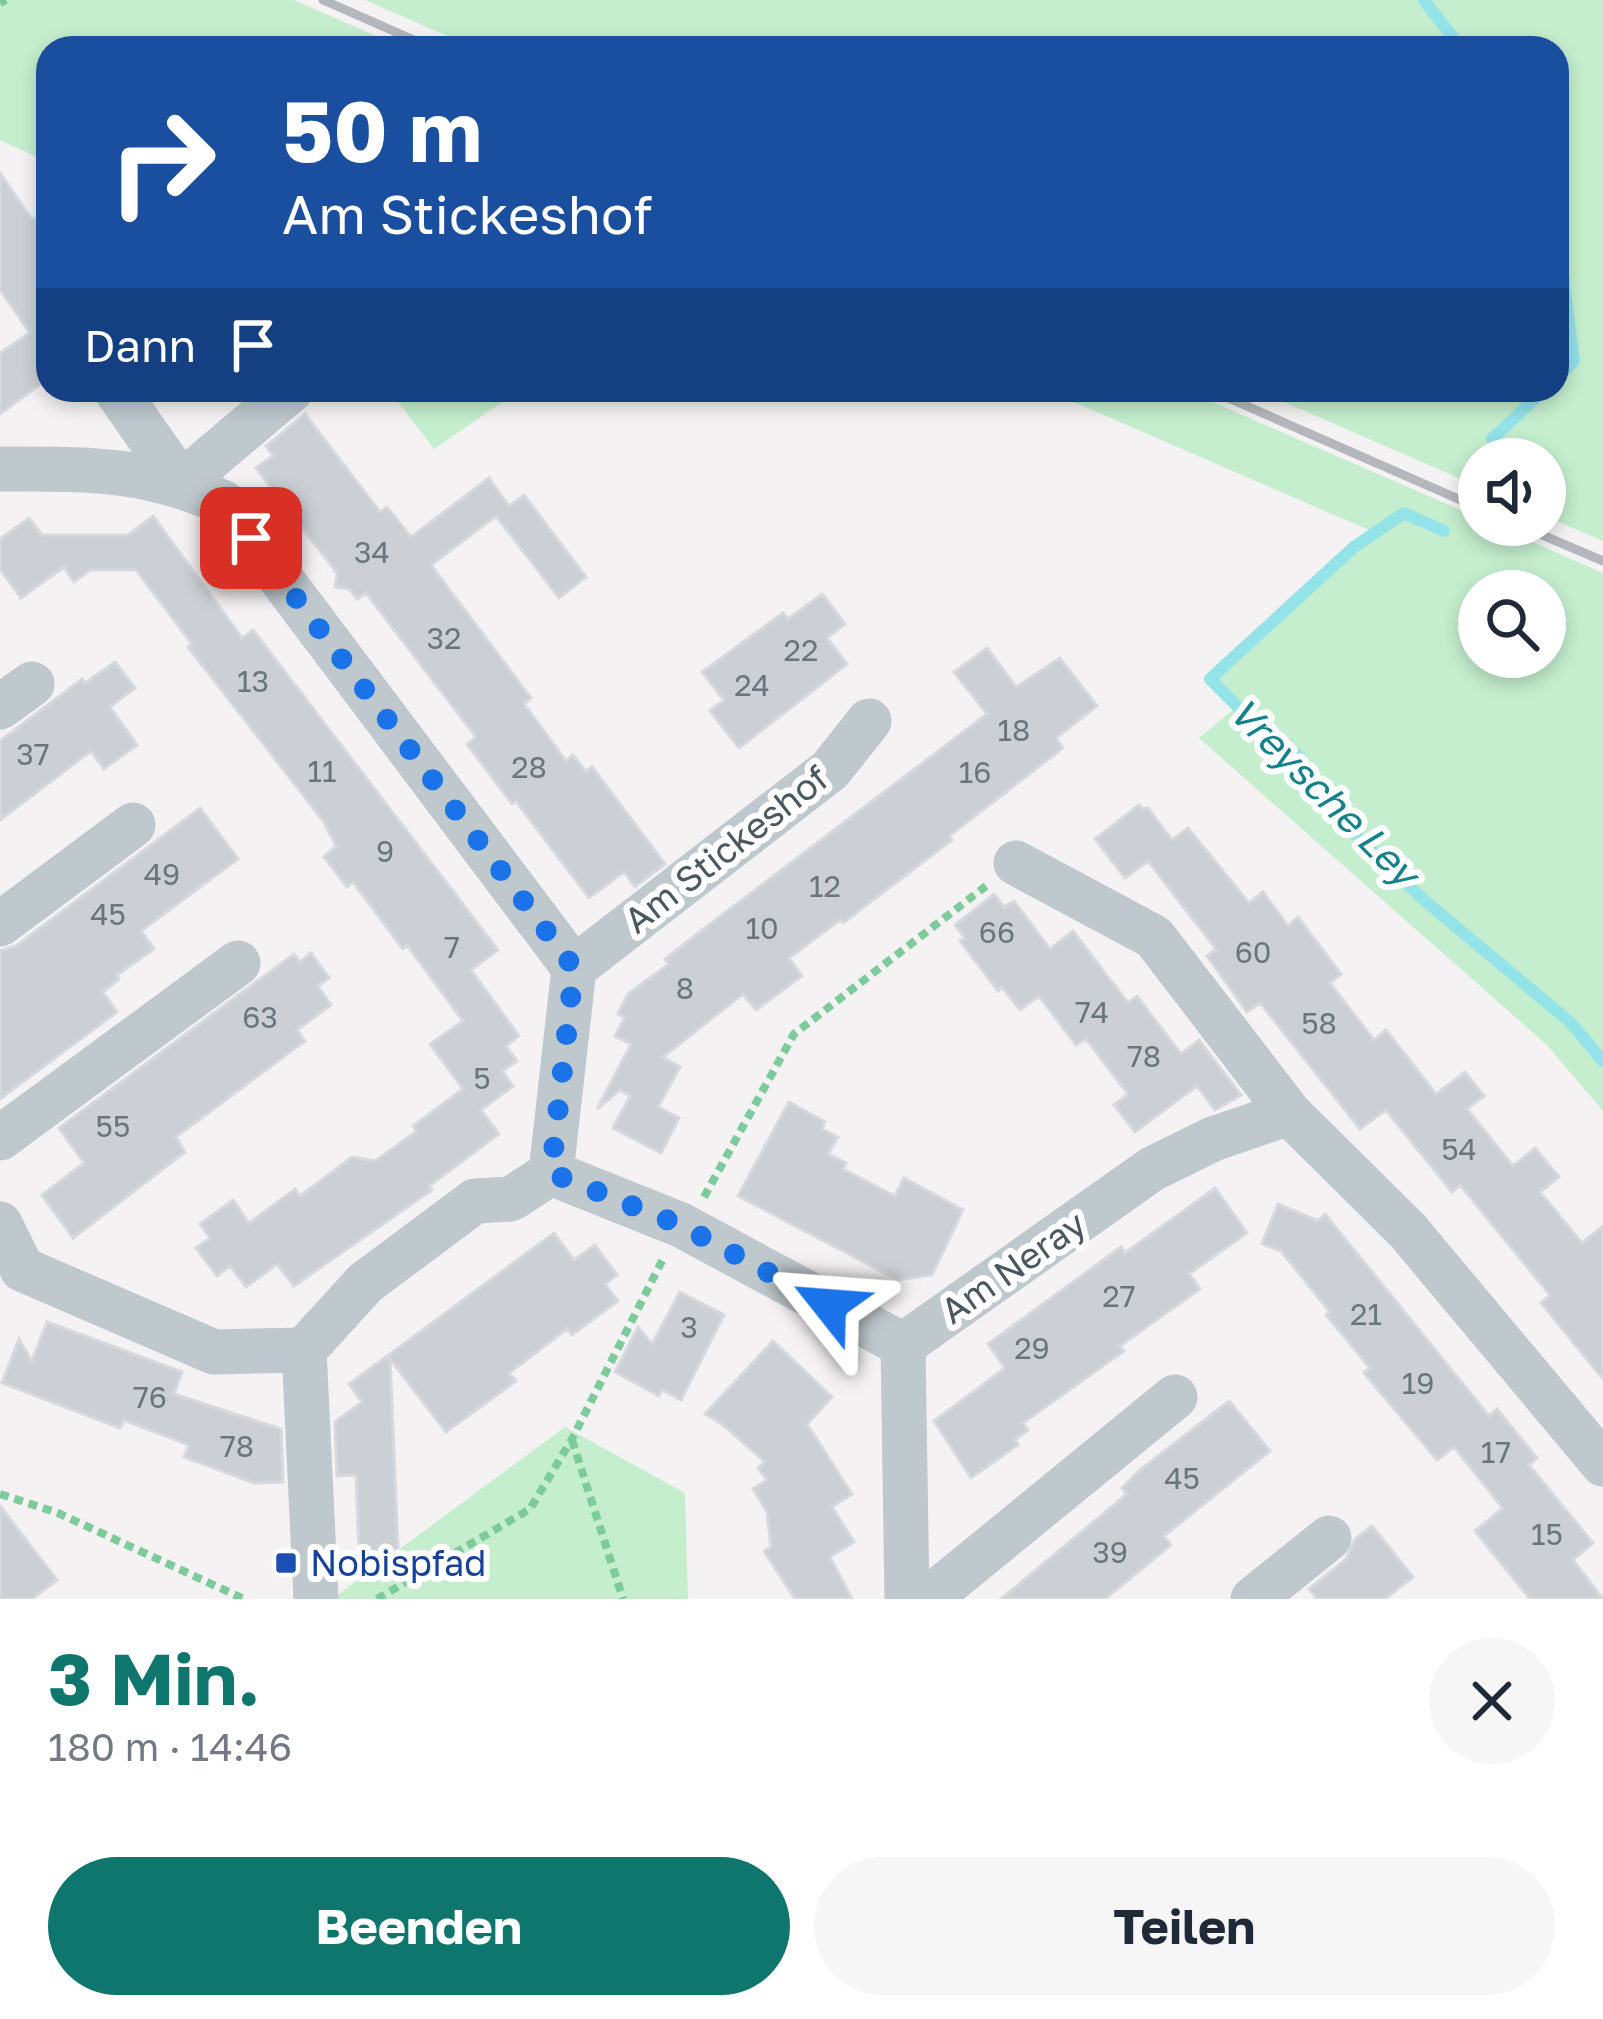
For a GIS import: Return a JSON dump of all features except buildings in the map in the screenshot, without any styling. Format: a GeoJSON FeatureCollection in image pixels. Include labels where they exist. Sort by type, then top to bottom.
{"type":"FeatureCollection","features":[{"type":"Feature","properties":{"kind":"street"},"geometry":{"type":"LineString","coordinates":[[125,402],[182,483]]}},
{"type":"Feature","properties":{"kind":"street"},"geometry":{"type":"LineString","coordinates":[[182,483],[277,402]]}},
{"type":"Feature","properties":{"kind":"street"},"geometry":{"type":"LineString","coordinates":[[0,469],[107,469],[182,483],[224,503],[574,968],[551,1173]]}},
{"type":"Feature","properties":{"kind":"street","name":"Am Stickeshof"},"geometry":{"type":"LineString","coordinates":[[574,968],[830,770],[869,721]]}},
{"type":"Feature","properties":{"kind":"street"},"geometry":{"type":"LineString","coordinates":[[0,924],[133,825]]}},
{"type":"Feature","properties":{"kind":"street"},"geometry":{"type":"LineString","coordinates":[[1016,863],[1154,937],[1289,1113],[1408,1231],[1603,1464]]}},
{"type":"Feature","properties":{"kind":"street"},"geometry":{"type":"LineString","coordinates":[[0,1138],[238,963]]}},
{"type":"Feature","properties":{"kind":"street","name":"Am Neray"},"geometry":{"type":"LineString","coordinates":[[907,1599],[902,1345],[1152,1168],[1213,1139],[1289,1113]]}},
{"type":"Feature","properties":{"kind":"street"},"geometry":{"type":"LineString","coordinates":[[551,1173],[680,1225],[902,1345]]}},
{"type":"Feature","properties":{"kind":"street"},"geometry":{"type":"LineString","coordinates":[[316,1599],[304,1351],[365,1282],[475,1201],[511,1199],[551,1173]]}},
{"type":"Feature","properties":{"kind":"street"},"geometry":{"type":"LineString","coordinates":[[0,1224],[22,1269],[214,1352],[304,1351]]}},
{"type":"Feature","properties":{"kind":"street"},"geometry":{"type":"LineString","coordinates":[[928,1599],[1175,1396]]}},
{"type":"Feature","properties":{"kind":"street"},"geometry":{"type":"LineString","coordinates":[[1253,1599],[1329,1538]]}},
{"type":"Feature","properties":{"kind":"path"},"geometry":{"type":"LineString","coordinates":[[572,1439],[623,1599]]}},
{"type":"Feature","properties":{"kind":"path"},"geometry":{"type":"LineString","coordinates":[[0,1494],[58,1513],[244,1599]]}},
{"type":"Feature","properties":{"kind":"green space"},"geometry":{"type":"Polygon","coordinates":[[[0,0],[294,0],[376,36],[36,36],[36,156],[0,140],[0,0]]]}},
{"type":"Feature","properties":{"kind":"green space"},"geometry":{"type":"Polygon","coordinates":[[[365,0],[1603,0],[1603,541],[1566,525],[1566,438],[1458,438],[1458,478],[1284,402],[1569,402],[1569,36],[448,36],[365,0]]]}},
{"type":"Feature","properties":{"kind":"green space"},"geometry":{"type":"Polygon","coordinates":[[[398,402],[503,402],[434,449],[398,402]]]}},
{"type":"Feature","properties":{"kind":"green space"},"geometry":{"type":"Polygon","coordinates":[[[1074,402],[1213,402],[1458,509],[1458,546],[1542,546],[1603,573],[1603,1111],[1547,1045],[1199,738],[1234,709],[1205,681],[1371,531],[1074,402]]]}},
{"type":"Feature","properties":{"kind":"green space"},"geometry":{"type":"Polygon","coordinates":[[[565,1427],[685,1493],[688,1599],[332,1599],[565,1427]]]}},
{"type":"Feature","properties":{"kind":"waterway","name":"Vreysche Ley"},"geometry":{"type":"LineString","coordinates":[[1424,0],[1452,36]]}},
{"type":"Feature","properties":{"kind":"waterway","name":"Vreysche Ley"},"geometry":{"type":"LineString","coordinates":[[1569,322],[1574,361],[1569,366]]}},
{"type":"Feature","properties":{"kind":"waterway","name":"Vreysche Ley"},"geometry":{"type":"LineString","coordinates":[[1493,438],[1531,402]]}},
{"type":"Feature","properties":{"kind":"waterway","name":"Vreysche Ley"},"geometry":{"type":"LineString","coordinates":[[1444,531],[1404,513],[1354,547],[1210,679],[1250,719],[1300,757],[1338,818],[1424,900],[1570,1022],[1603,1061]]}},
{"type":"Feature","properties":{"kind":"railway"},"geometry":{"type":"LineString","coordinates":[[323,0],[405,36]]}},
{"type":"Feature","properties":{"kind":"railway"},"geometry":{"type":"LineString","coordinates":[[1237,402],[1458,499]]}},
{"type":"Feature","properties":{"kind":"railway"},"geometry":{"type":"LineString","coordinates":[[1566,545],[1603,561]]}},
{"type":"Feature","properties":{"kind":"place","name":"Nobispfad"},"geometry":{"type":"Point","coordinates":[286,1563]}},
{"type":"Feature","properties":{"kind":"route"},"geometry":{"type":"LineString","coordinates":[[251,538],[574,968],[551,1173],[680,1225],[829,1305]]}}]}
